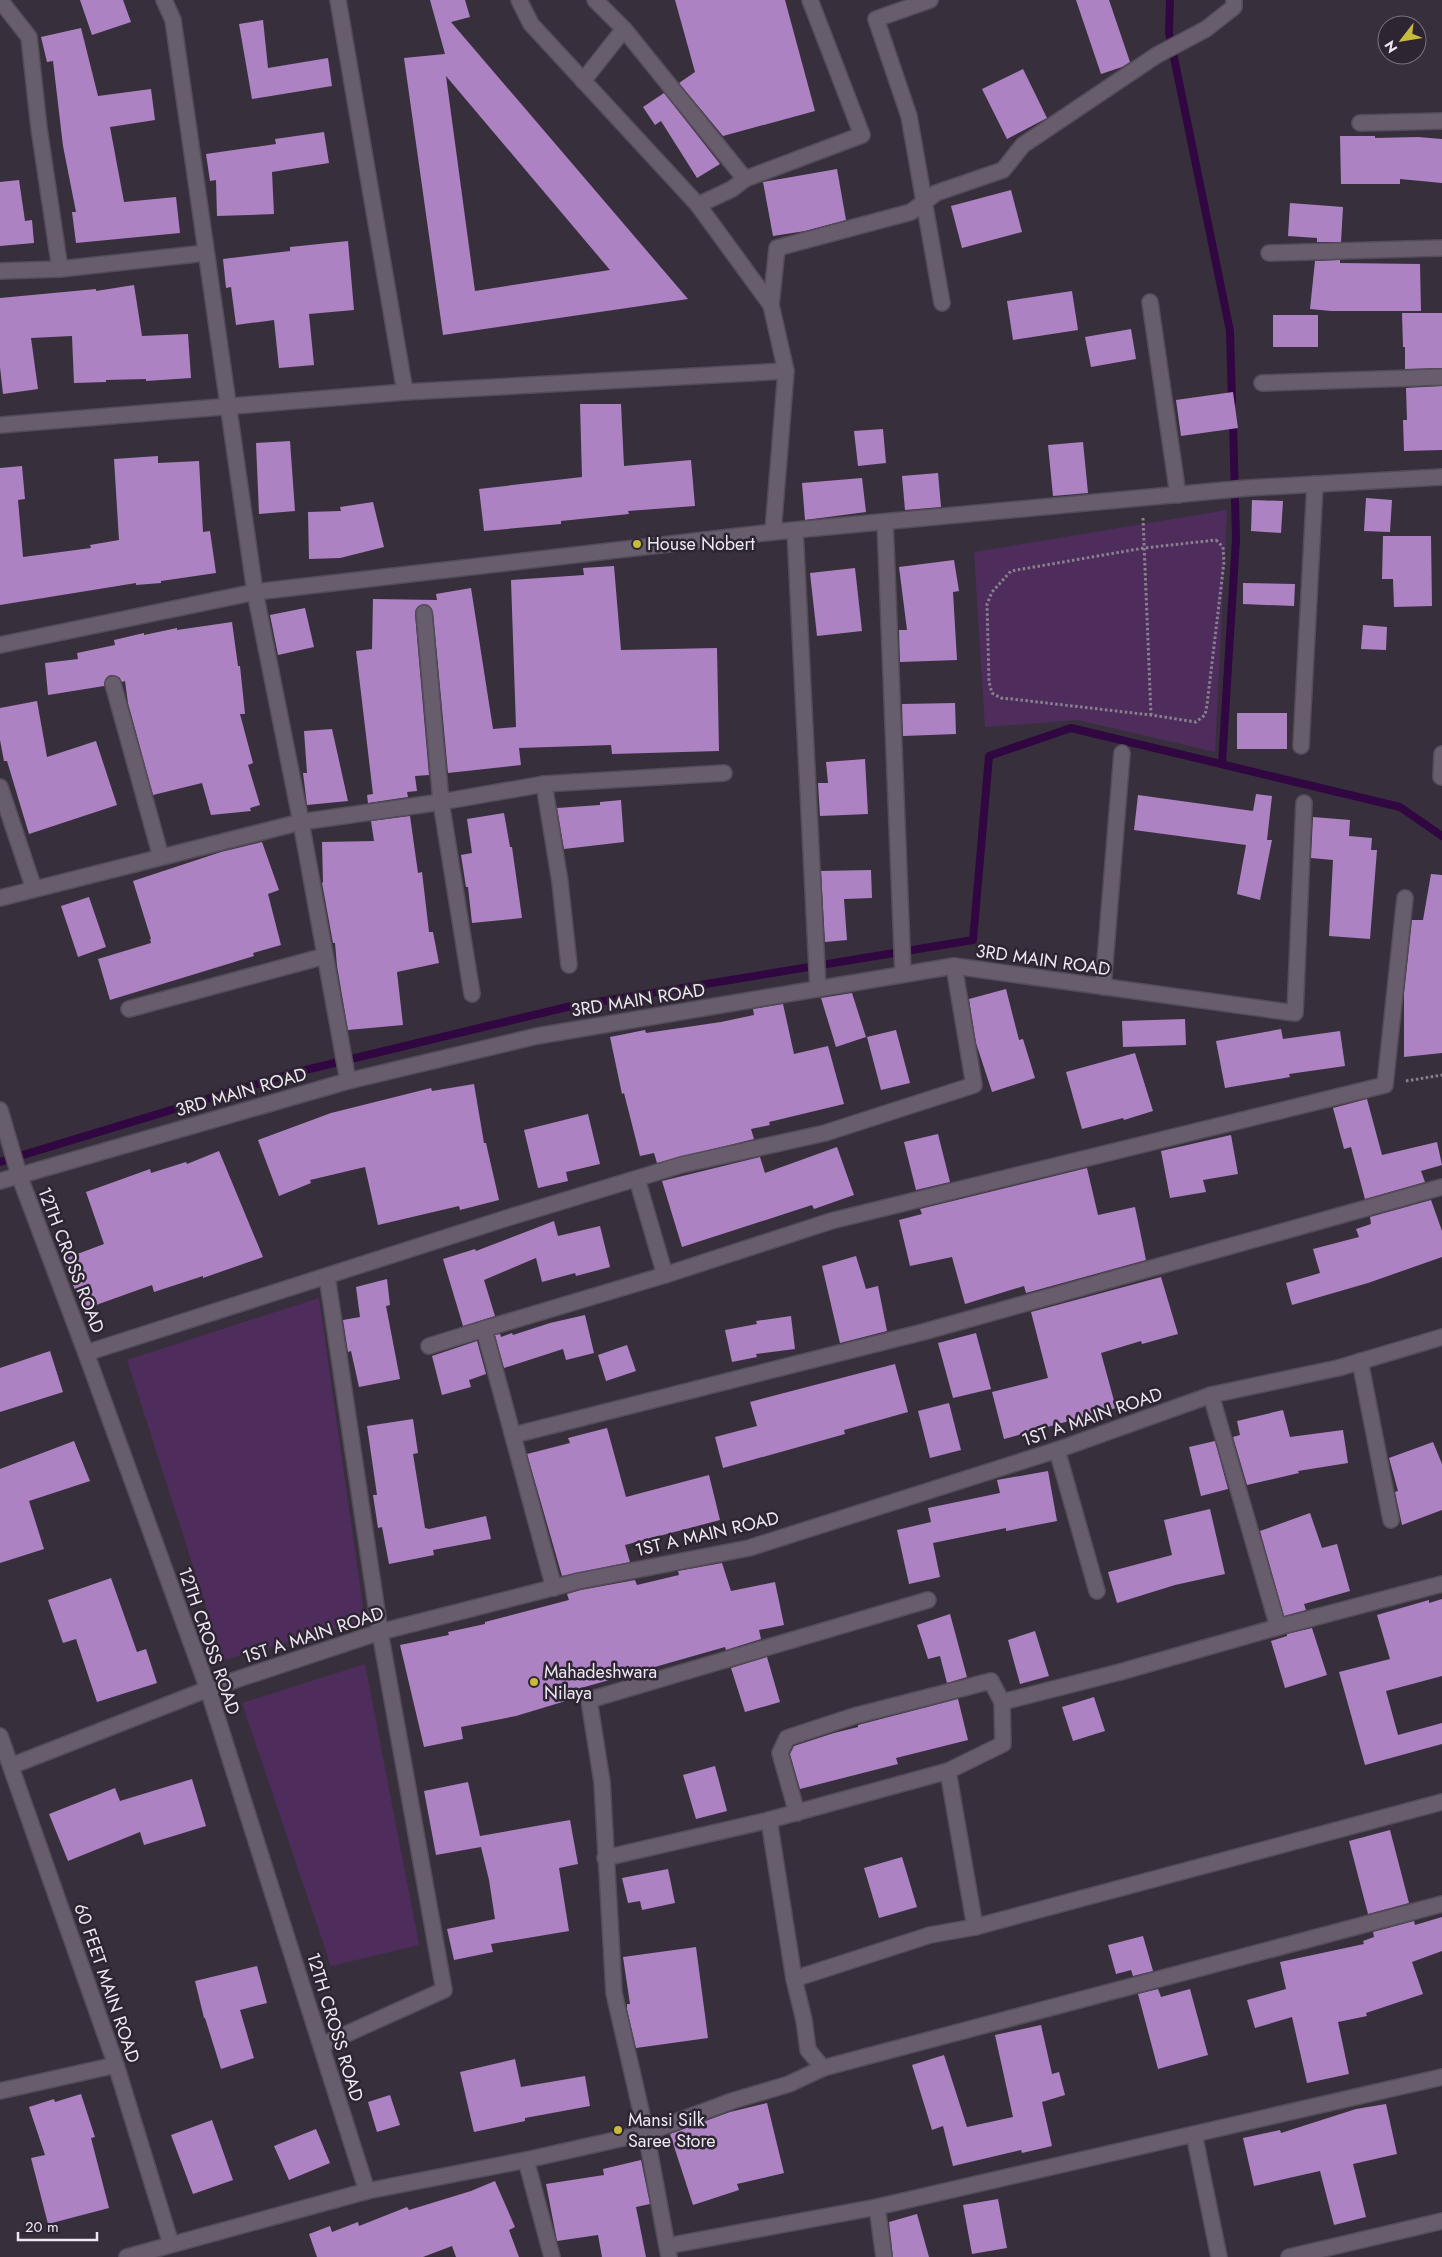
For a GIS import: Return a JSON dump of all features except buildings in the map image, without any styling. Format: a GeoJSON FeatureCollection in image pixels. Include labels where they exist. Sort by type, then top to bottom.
{"type":"FeatureCollection","features":[{"type":"Feature","properties":{"kind":"street"},"geometry":{"type":"LineString","coordinates":[[0,0],[30,37],[39,128],[60,269]]}},
{"type":"Feature","properties":{"kind":"street"},"geometry":{"type":"LineString","coordinates":[[164,0],[173,20],[254,592],[302,822],[347,1077]]}},
{"type":"Feature","properties":{"kind":"street"},"geometry":{"type":"LineString","coordinates":[[338,0],[405,392]]}},
{"type":"Feature","properties":{"kind":"street"},"geometry":{"type":"LineString","coordinates":[[519,0],[531,24],[698,205],[771,304]]}},
{"type":"Feature","properties":{"kind":"street"},"geometry":{"type":"LineString","coordinates":[[595,0],[624,29],[746,179]]}},
{"type":"Feature","properties":{"kind":"street"},"geometry":{"type":"LineString","coordinates":[[698,205],[732,189],[746,179],[862,135],[810,0]]}},
{"type":"Feature","properties":{"kind":"street"},"geometry":{"type":"LineString","coordinates":[[930,0],[876,19],[909,116],[942,303]]}},
{"type":"Feature","properties":{"kind":"street"},"geometry":{"type":"LineString","coordinates":[[773,532],[786,371],[771,304],[777,248],[911,212],[936,193],[1003,170],[1023,146],[1160,53],[1206,28],[1234,6],[1234,0]]}},
{"type":"Feature","properties":{"kind":"street"},"geometry":{"type":"LineString","coordinates":[[583,80],[624,29]]}},
{"type":"Feature","properties":{"kind":"street"},"geometry":{"type":"LineString","coordinates":[[1360,123],[1442,121]]}},
{"type":"Feature","properties":{"kind":"street"},"geometry":{"type":"LineString","coordinates":[[1268,253],[1442,248]]}},
{"type":"Feature","properties":{"kind":"street"},"geometry":{"type":"LineString","coordinates":[[0,271],[60,269],[206,253]]}},
{"type":"Feature","properties":{"kind":"street"},"geometry":{"type":"LineString","coordinates":[[1150,302],[1178,495]]}},
{"type":"Feature","properties":{"kind":"street"},"geometry":{"type":"LineString","coordinates":[[0,425],[405,392],[786,371]]}},
{"type":"Feature","properties":{"kind":"street"},"geometry":{"type":"LineString","coordinates":[[1262,383],[1442,377]]}},
{"type":"Feature","properties":{"kind":"street"},"geometry":{"type":"LineString","coordinates":[[0,645],[254,592],[773,532],[1247,488],[1442,477]]}},
{"type":"Feature","properties":{"kind":"street"},"geometry":{"type":"LineString","coordinates":[[1301,746],[1315,484]]}},
{"type":"Feature","properties":{"kind":"street"},"geometry":{"type":"LineString","coordinates":[[885,522],[903,974]]}},
{"type":"Feature","properties":{"kind":"street"},"geometry":{"type":"LineString","coordinates":[[795,530],[818,989]]}},
{"type":"Feature","properties":{"kind":"street"},"geometry":{"type":"LineString","coordinates":[[424,613],[441,802],[472,994]]}},
{"type":"Feature","properties":{"kind":"street"},"geometry":{"type":"LineString","coordinates":[[113,684],[160,857]]}},
{"type":"Feature","properties":{"kind":"street"},"geometry":{"type":"LineString","coordinates":[[1103,987],[1122,753]]}},
{"type":"Feature","properties":{"kind":"street"},"geometry":{"type":"LineString","coordinates":[[1441,777],[1442,754]]}},
{"type":"Feature","properties":{"kind":"street"},"geometry":{"type":"LineString","coordinates":[[0,898],[302,822],[441,802],[544,784],[724,773]]}},
{"type":"Feature","properties":{"kind":"street"},"geometry":{"type":"LineString","coordinates":[[544,784],[560,882],[569,966]]}},
{"type":"Feature","properties":{"kind":"street"},"geometry":{"type":"LineString","coordinates":[[0,787],[34,889]]}},
{"type":"Feature","properties":{"kind":"street","name":"3RD MAIN ROAD"},"geometry":{"type":"LineString","coordinates":[[0,1181],[347,1077],[537,1036],[954,966],[1295,1013],[1304,803]]}},
{"type":"Feature","properties":{"kind":"street"},"geometry":{"type":"LineString","coordinates":[[429,1346],[665,1275],[831,1221],[1385,1085],[1405,898]]}},
{"type":"Feature","properties":{"kind":"street"},"geometry":{"type":"LineString","coordinates":[[128,1009],[325,956]]}},
{"type":"Feature","properties":{"kind":"street"},"geometry":{"type":"LineString","coordinates":[[86,1353],[637,1179],[681,1166],[824,1133],[974,1086],[954,966]]}},
{"type":"Feature","properties":{"kind":"street","name":"12TH CROSS ROAD"},"geometry":{"type":"LineString","coordinates":[[0,1110],[19,1175],[208,1689],[322,2045],[366,2191]]}},
{"type":"Feature","properties":{"kind":"street"},"geometry":{"type":"LineString","coordinates":[[637,1179],[665,1275]]}},
{"type":"Feature","properties":{"kind":"street"},"geometry":{"type":"LineString","coordinates":[[514,1435],[923,1332],[1442,1187]]}},
{"type":"Feature","properties":{"kind":"street"},"geometry":{"type":"LineString","coordinates":[[322,2045],[444,1990],[380,1632],[327,1276]]}},
{"type":"Feature","properties":{"kind":"street"},"geometry":{"type":"LineString","coordinates":[[484,1329],[554,1588]]}},
{"type":"Feature","properties":{"kind":"street","name":"1ST A MAIN ROAD"},"geometry":{"type":"LineString","coordinates":[[11,1766],[208,1689],[380,1632],[579,1581],[749,1548],[1058,1450],[1211,1395],[1338,1368],[1442,1337]]}},
{"type":"Feature","properties":{"kind":"street"},"geometry":{"type":"LineString","coordinates":[[1360,1361],[1391,1520]]}},
{"type":"Feature","properties":{"kind":"street"},"geometry":{"type":"LineString","coordinates":[[1211,1395],[1278,1627]]}},
{"type":"Feature","properties":{"kind":"street"},"geometry":{"type":"LineString","coordinates":[[1058,1450],[1097,1591]]}},
{"type":"Feature","properties":{"kind":"street"},"geometry":{"type":"LineString","coordinates":[[1002,1702],[1120,1672],[1278,1627],[1442,1584]]}},
{"type":"Feature","properties":{"kind":"street"},"geometry":{"type":"LineString","coordinates":[[928,1600],[590,1700],[602,1782],[614,1993],[646,2133],[668,2251],[877,2207],[1442,2077]]}},
{"type":"Feature","properties":{"kind":"street"},"geometry":{"type":"LineString","coordinates":[[605,1858],[797,1813],[948,1772],[1003,1744],[1002,1702],[990,1681],[854,1716],[787,1738],[780,1752],[797,1813]]}},
{"type":"Feature","properties":{"kind":"street","name":"60 FEET MAIN ROAD"},"geometry":{"type":"LineString","coordinates":[[0,1736],[116,2065],[171,2244]]}},
{"type":"Feature","properties":{"kind":"street"},"geometry":{"type":"LineString","coordinates":[[948,1772],[975,1927]]}},
{"type":"Feature","properties":{"kind":"street"},"geometry":{"type":"LineString","coordinates":[[794,1979],[930,1936],[975,1927],[1442,1802]]}},
{"type":"Feature","properties":{"kind":"street"},"geometry":{"type":"LineString","coordinates":[[769,1820],[794,1979],[804,2020],[808,2050],[823,2068]]}},
{"type":"Feature","properties":{"kind":"street"},"geometry":{"type":"LineString","coordinates":[[127,2257],[366,2191],[526,2160],[646,2133],[732,2101],[789,2084],[823,2068],[1442,1904]]}},
{"type":"Feature","properties":{"kind":"street"},"geometry":{"type":"LineString","coordinates":[[0,2091],[116,2065]]}},
{"type":"Feature","properties":{"kind":"street"},"geometry":{"type":"LineString","coordinates":[[1194,2134],[1219,2257]]}},
{"type":"Feature","properties":{"kind":"street"},"geometry":{"type":"LineString","coordinates":[[526,2160],[552,2257]]}},
{"type":"Feature","properties":{"kind":"street"},"geometry":{"type":"LineString","coordinates":[[877,2207],[884,2257]]}},
{"type":"Feature","properties":{"kind":"street"},"geometry":{"type":"LineString","coordinates":[[1289,2257],[1442,2221]]}},
{"type":"Feature","properties":{"kind":"path"},"geometry":{"type":"LineString","coordinates":[[1143,498],[1151,715]]}},
{"type":"Feature","properties":{"kind":"path"},"geometry":{"type":"LineString","coordinates":[[1216,540],[1223,547],[1224,562],[1205,715],[1196,722],[1001,698],[992,693],[989,682],[987,604],[992,592],[1011,571],[1144,548],[1216,540]]}},
{"type":"Feature","properties":{"kind":"path"},"geometry":{"type":"LineString","coordinates":[[1385,1085],[1442,1075]]}},
{"type":"Feature","properties":{"kind":"shaded area"},"geometry":{"type":"Polygon","coordinates":[[[1227,510],[1215,752],[1078,720],[985,727],[974,552],[1227,510]]]}},
{"type":"Feature","properties":{"kind":"shaded area"},"geometry":{"type":"Polygon","coordinates":[[[319,1298],[365,1621],[223,1660],[127,1360],[319,1298]]]}},
{"type":"Feature","properties":{"kind":"shaded area"},"geometry":{"type":"Polygon","coordinates":[[[365,1664],[419,1945],[331,1966],[242,1703],[365,1664]]]}},
{"type":"Feature","properties":{"kind":"waterway"},"geometry":{"type":"LineString","coordinates":[[1170,0],[1169,33],[1230,331],[1232,402]]}},
{"type":"Feature","properties":{"kind":"waterway"},"geometry":{"type":"LineString","coordinates":[[1222,764],[1236,539],[1233,421]]}},
{"type":"Feature","properties":{"kind":"waterway"},"geometry":{"type":"LineString","coordinates":[[0,1162],[293,1073],[567,1007],[973,940],[989,756],[1071,728],[1400,807],[1442,836]]}},
{"type":"Feature","properties":{"kind":"place","name":"House Nobert"},"geometry":{"type":"Point","coordinates":[637,544]}},
{"type":"Feature","properties":{"kind":"place","name":"Mahadeshwara Nilaya"},"geometry":{"type":"Point","coordinates":[534,1682]}},
{"type":"Feature","properties":{"kind":"place","name":"Mansi Silk Saree Store"},"geometry":{"type":"Point","coordinates":[618,2130]}}]}
